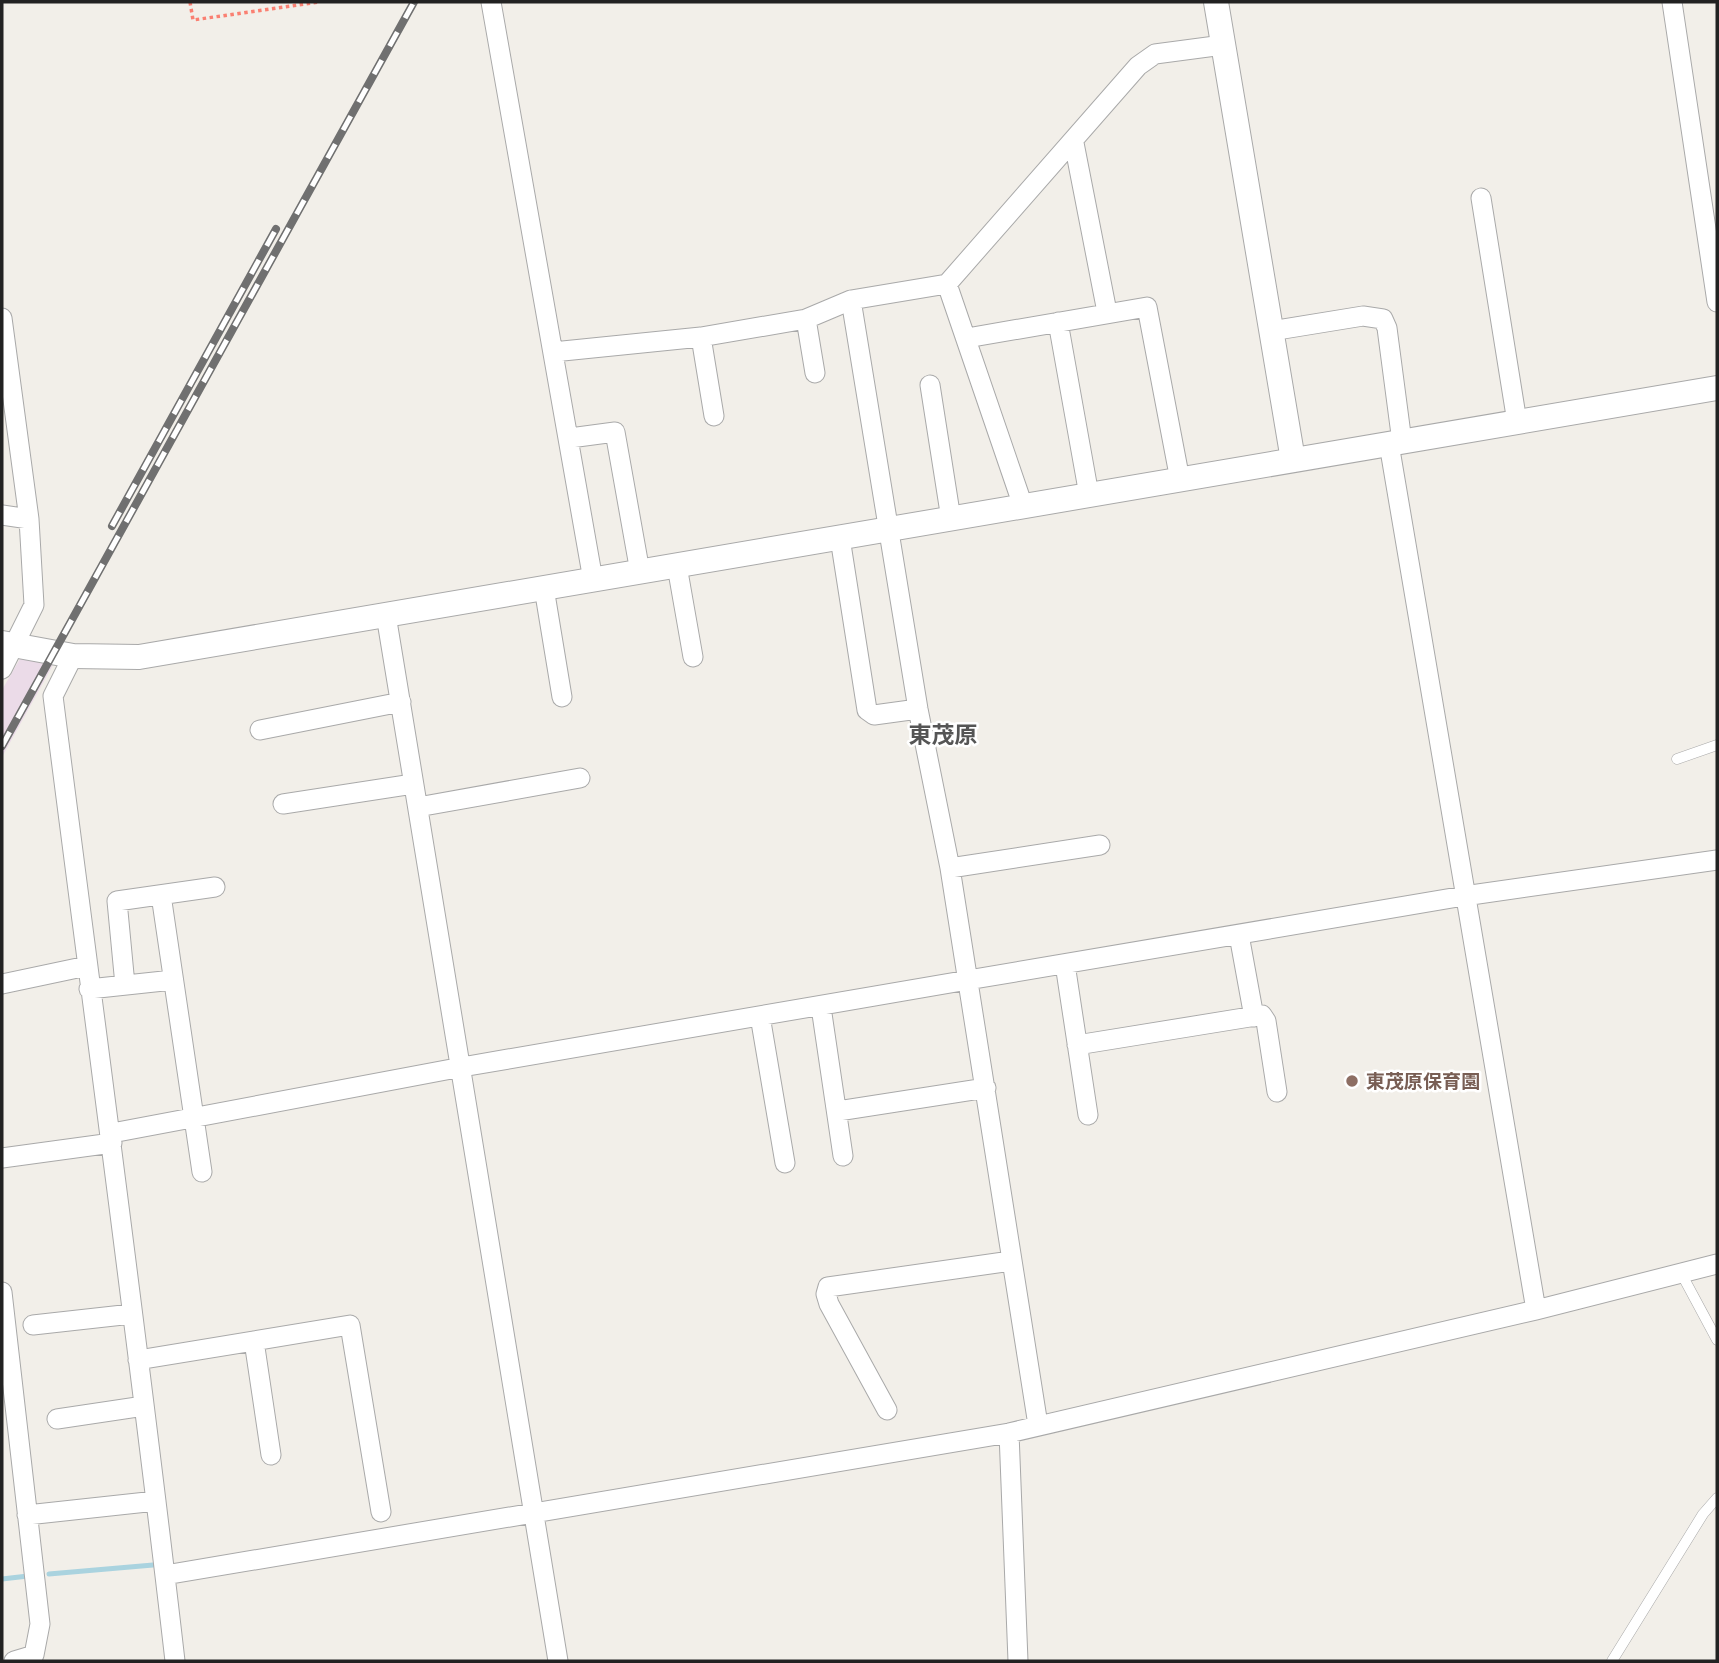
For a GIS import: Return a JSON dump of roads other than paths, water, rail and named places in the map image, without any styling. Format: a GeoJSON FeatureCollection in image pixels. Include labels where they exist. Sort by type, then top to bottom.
{"type":"FeatureCollection","features":[{"type":"Feature","properties":{"kind":"street"},"geometry":{"type":"LineString","coordinates":[[491,2],[593,580]]}},
{"type":"Feature","properties":{"kind":"street"},"geometry":{"type":"LineString","coordinates":[[1216,2],[1293,460]]}},
{"type":"Feature","properties":{"kind":"street"},"geometry":{"type":"LineString","coordinates":[[1672,2],[1710,209],[1717,303]]}},
{"type":"Feature","properties":{"kind":"street"},"geometry":{"type":"LineString","coordinates":[[553,352],[701,337],[806,319],[851,300],[947,284],[1074,143],[1139,66],[1155,54],[1223,45]]}},
{"type":"Feature","properties":{"kind":"street"},"geometry":{"type":"LineString","coordinates":[[1074,143],[1107,312]]}},
{"type":"Feature","properties":{"kind":"street"},"geometry":{"type":"LineString","coordinates":[[1480,198],[1517,422]]}},
{"type":"Feature","properties":{"kind":"street"},"geometry":{"type":"LineString","coordinates":[[947,284],[1023,506]]}},
{"type":"Feature","properties":{"kind":"street"},"geometry":{"type":"LineString","coordinates":[[851,300],[891,529],[918,709],[950,868],[1038,1425]]}},
{"type":"Feature","properties":{"kind":"street"},"geometry":{"type":"LineString","coordinates":[[967,338],[1147,307],[1180,480]]}},
{"type":"Feature","properties":{"kind":"street"},"geometry":{"type":"LineString","coordinates":[[1271,331],[1363,316],[1383,319],[1387,328],[1395,443],[1464,896],[1536,1310]]}},
{"type":"Feature","properties":{"kind":"street"},"geometry":{"type":"LineString","coordinates":[[2,319],[8,416],[29,519],[34,605],[9,644],[2,669]]}},
{"type":"Feature","properties":{"kind":"street"},"geometry":{"type":"LineString","coordinates":[[806,319],[815,373]]}},
{"type":"Feature","properties":{"kind":"street"},"geometry":{"type":"LineString","coordinates":[[1058,322],[1089,495]]}},
{"type":"Feature","properties":{"kind":"street"},"geometry":{"type":"LineString","coordinates":[[701,337],[715,416]]}},
{"type":"Feature","properties":{"kind":"street"},"geometry":{"type":"LineString","coordinates":[[930,385],[951,519]]}},
{"type":"Feature","properties":{"kind":"street"},"geometry":{"type":"LineString","coordinates":[[9,644],[73,656],[139,657],[1717,388]]}},
{"type":"Feature","properties":{"kind":"street"},"geometry":{"type":"LineString","coordinates":[[570,438],[615,432],[640,572]]}},
{"type":"Feature","properties":{"kind":"street"},"geometry":{"type":"LineString","coordinates":[[2,515],[29,519]]}},
{"type":"Feature","properties":{"kind":"street"},"geometry":{"type":"LineString","coordinates":[[840,538],[867,710],[874,715],[918,709]]}},
{"type":"Feature","properties":{"kind":"street"},"geometry":{"type":"LineString","coordinates":[[677,566],[693,657]]}},
{"type":"Feature","properties":{"kind":"street"},"geometry":{"type":"LineString","coordinates":[[544,588],[562,697]]}},
{"type":"Feature","properties":{"kind":"street"},"geometry":{"type":"LineString","coordinates":[[386,615],[558,1661]]}},
{"type":"Feature","properties":{"kind":"street"},"geometry":{"type":"LineString","coordinates":[[73,656],[53,696],[89,989],[112,1138],[175,1661]]}},
{"type":"Feature","properties":{"kind":"street"},"geometry":{"type":"LineString","coordinates":[[260,730],[401,702]]}},
{"type":"Feature","properties":{"kind":"street"},"geometry":{"type":"LineString","coordinates":[[418,807],[580,778]]}},
{"type":"Feature","properties":{"kind":"street"},"geometry":{"type":"LineString","coordinates":[[283,804],[414,784]]}},
{"type":"Feature","properties":{"kind":"street"},"geometry":{"type":"LineString","coordinates":[[950,868],[1100,845]]}},
{"type":"Feature","properties":{"kind":"street"},"geometry":{"type":"LineString","coordinates":[[2,1158],[112,1138],[194,1117],[462,1067],[1464,896],[1717,860]]}},
{"type":"Feature","properties":{"kind":"street"},"geometry":{"type":"LineString","coordinates":[[125,985],[117,901],[215,887]]}},
{"type":"Feature","properties":{"kind":"street"},"geometry":{"type":"LineString","coordinates":[[161,895],[202,1172]]}},
{"type":"Feature","properties":{"kind":"street"},"geometry":{"type":"LineString","coordinates":[[1240,936],[1254,1017]]}},
{"type":"Feature","properties":{"kind":"street"},"geometry":{"type":"LineString","coordinates":[[1066,964],[1087,1115]]}},
{"type":"Feature","properties":{"kind":"street"},"geometry":{"type":"LineString","coordinates":[[2,984],[87,967]]}},
{"type":"Feature","properties":{"kind":"street"},"geometry":{"type":"LineString","coordinates":[[89,989],[173,980]]}},
{"type":"Feature","properties":{"kind":"street"},"geometry":{"type":"LineString","coordinates":[[821,1007],[843,1156]]}},
{"type":"Feature","properties":{"kind":"street"},"geometry":{"type":"LineString","coordinates":[[1077,1045],[1262,1015],[1266,1021],[1277,1092]]}},
{"type":"Feature","properties":{"kind":"street"},"geometry":{"type":"LineString","coordinates":[[760,1016],[785,1163]]}},
{"type":"Feature","properties":{"kind":"street"},"geometry":{"type":"LineString","coordinates":[[838,1111],[986,1088]]}},
{"type":"Feature","properties":{"kind":"street"},"geometry":{"type":"LineString","coordinates":[[887,1410],[830,1304],[826,1294],[828,1287],[1011,1261]]}},
{"type":"Feature","properties":{"kind":"street"},"geometry":{"type":"LineString","coordinates":[[165,1576],[1009,1433],[1536,1310],[1717,1264]]}},
{"type":"Feature","properties":{"kind":"street"},"geometry":{"type":"LineString","coordinates":[[2,1292],[40,1624],[34,1655],[14,1661]]}},
{"type":"Feature","properties":{"kind":"street"},"geometry":{"type":"LineString","coordinates":[[33,1325],[132,1314]]}},
{"type":"Feature","properties":{"kind":"street"},"geometry":{"type":"LineString","coordinates":[[138,1360],[350,1325],[381,1512]]}},
{"type":"Feature","properties":{"kind":"street"},"geometry":{"type":"LineString","coordinates":[[254,1341],[271,1455]]}},
{"type":"Feature","properties":{"kind":"street"},"geometry":{"type":"LineString","coordinates":[[57,1419],[144,1406]]}},
{"type":"Feature","properties":{"kind":"street"},"geometry":{"type":"LineString","coordinates":[[1009,1433],[1018,1661]]}},
{"type":"Feature","properties":{"kind":"street"},"geometry":{"type":"LineString","coordinates":[[27,1515],[156,1501]]}},
{"type":"Feature","properties":{"kind":"lane"},"geometry":{"type":"LineString","coordinates":[[1677,759],[1717,746]]}},
{"type":"Feature","properties":{"kind":"lane"},"geometry":{"type":"LineString","coordinates":[[1681,1273],[1717,1340]]}},
{"type":"Feature","properties":{"kind":"lane"},"geometry":{"type":"LineString","coordinates":[[1612,1661],[1703,1514],[1717,1498]]}},
{"type":"Feature","properties":{"kind":"waterway"},"geometry":{"type":"LineString","coordinates":[[49,1574],[153,1565]]}},
{"type":"Feature","properties":{"kind":"waterway"},"geometry":{"type":"LineString","coordinates":[[2,1579],[28,1576]]}},
{"type":"Feature","properties":{"kind":"railway"},"geometry":{"type":"LineString","coordinates":[[2,746],[414,2]]}},
{"type":"Feature","properties":{"kind":"railway"},"geometry":{"type":"LineString","coordinates":[[112,526],[276,229]]}},
{"type":"Feature","properties":{"kind":"place","name":"東茂原保育園"},"geometry":{"type":"Point","coordinates":[1352,1081]}},
{"type":"Feature","properties":{"kind":"district","name":"東茂原"},"geometry":{"type":"Point","coordinates":[943,735]}}]}
